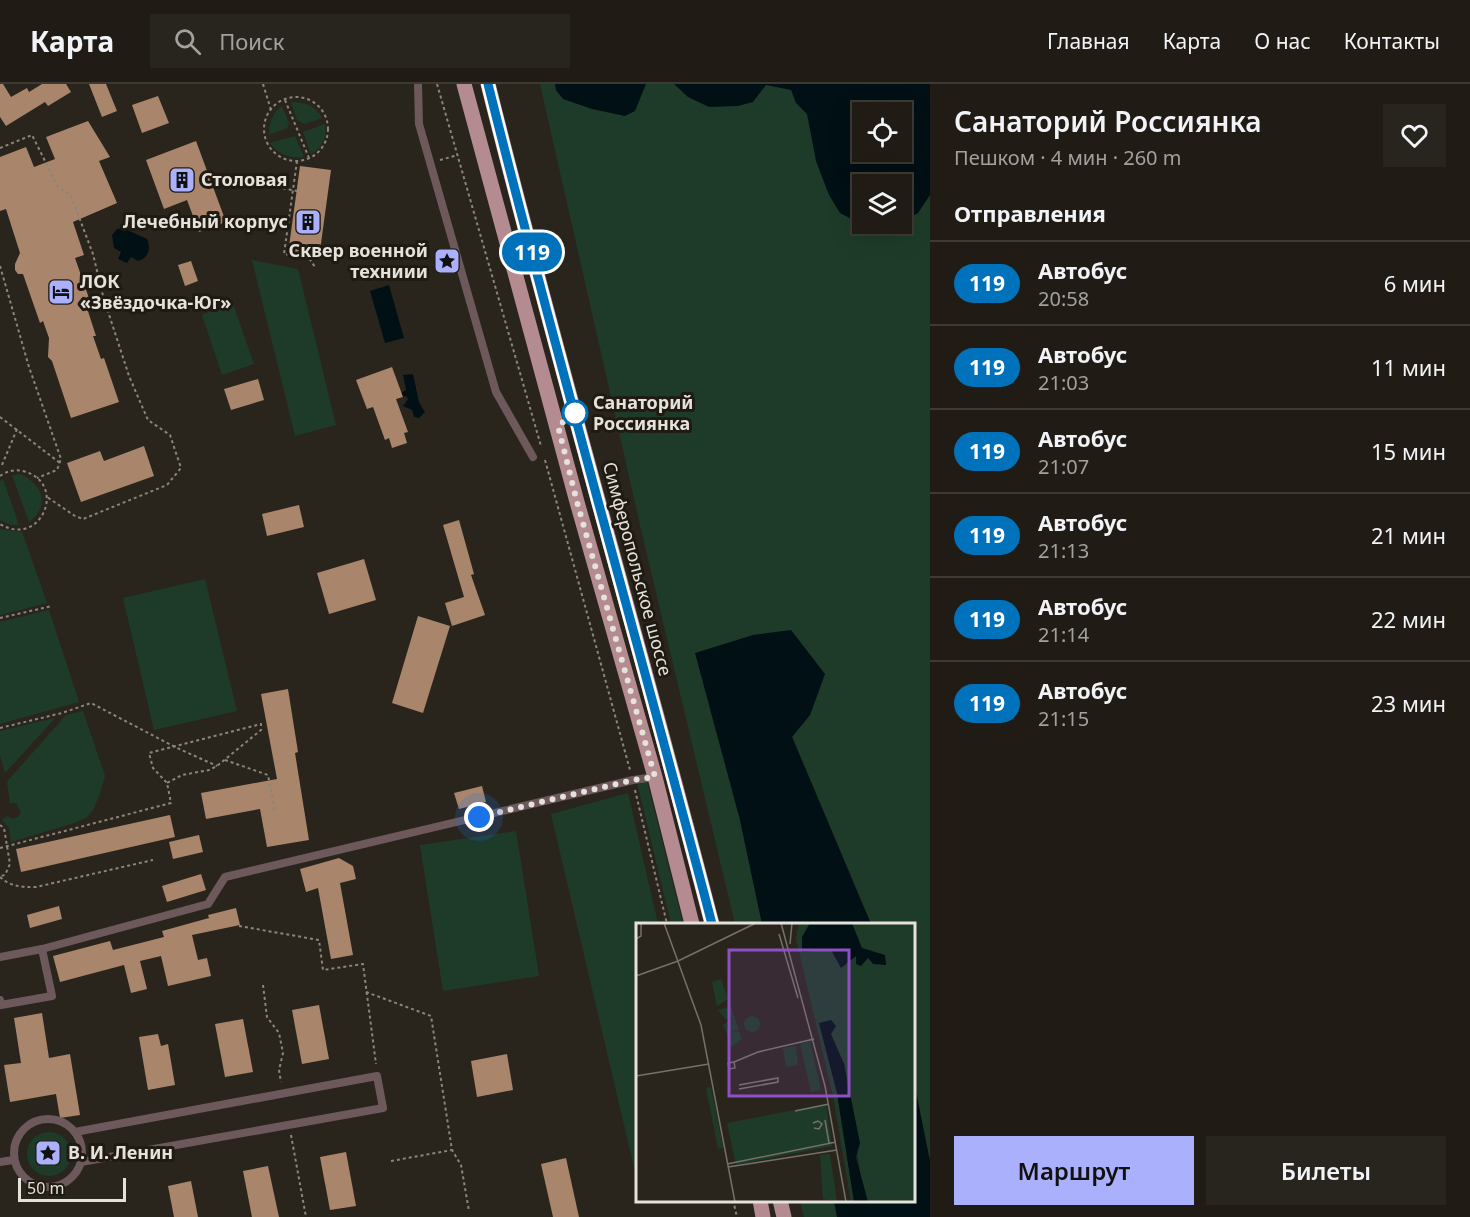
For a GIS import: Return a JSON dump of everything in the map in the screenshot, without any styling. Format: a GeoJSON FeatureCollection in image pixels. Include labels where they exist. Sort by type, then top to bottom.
{"type":"FeatureCollection","features":[{"type":"Feature","properties":{"kind":"main road"},"geometry":{"type":"LineString","coordinates":[[464,84],[577,502],[655,777],[692,923]]}},
{"type":"Feature","properties":{"kind":"main road","name":"Симферопольское шоссе"},"geometry":{"type":"LineString","coordinates":[[488,84],[712,923]]}},
{"type":"Feature","properties":{"kind":"main road"},"geometry":{"type":"LineString","coordinates":[[760,1202],[763,1217]]}},
{"type":"Feature","properties":{"kind":"main road"},"geometry":{"type":"LineString","coordinates":[[780,1202],[784,1217]]}},
{"type":"Feature","properties":{"kind":"lane"},"geometry":{"type":"LineString","coordinates":[[419,87],[419,124],[496,392],[533,457]]}},
{"type":"Feature","properties":{"kind":"lane"},"geometry":{"type":"LineString","coordinates":[[0,957],[42,949],[208,904],[225,877],[633,780],[655,777]]}},
{"type":"Feature","properties":{"kind":"lane"},"geometry":{"type":"LineString","coordinates":[[0,1000],[1,1005],[52,996],[42,949]]}},
{"type":"Feature","properties":{"kind":"lane"},"geometry":{"type":"LineString","coordinates":[[75,1132],[377,1076],[383,1108],[81,1162]]}},
{"type":"Feature","properties":{"kind":"lane"},"geometry":{"type":"LineString","coordinates":[[42,1119],[55,1119],[66,1124],[75,1132],[83,1155],[79,1170],[71,1179],[65,1184],[47,1188],[32,1184],[20,1173],[13,1160],[16,1138],[32,1122],[42,1119]]}},
{"type":"Feature","properties":{"kind":"lane"},"geometry":{"type":"LineString","coordinates":[[0,1162],[13,1160]]}},
{"type":"Feature","properties":{"kind":"path"},"geometry":{"type":"LineString","coordinates":[[263,84],[271,110]]}},
{"type":"Feature","properties":{"kind":"path"},"geometry":{"type":"LineString","coordinates":[[437,84],[543,453],[633,780],[667,923]]}},
{"type":"Feature","properties":{"kind":"path"},"geometry":{"type":"LineString","coordinates":[[296,97],[307,99],[321,108],[325,114],[328,129],[326,141],[321,149],[309,158],[297,161],[281,157],[270,147],[264,133],[266,119],[271,110],[285,99],[296,97]]}},
{"type":"Feature","properties":{"kind":"path"},"geometry":{"type":"LineString","coordinates":[[285,99],[309,158]]}},
{"type":"Feature","properties":{"kind":"path"},"geometry":{"type":"LineString","coordinates":[[0,148],[32,135],[58,187],[71,196],[93,254],[103,296],[129,376],[148,420],[170,435],[181,468],[167,485],[83,519],[47,497]]}},
{"type":"Feature","properties":{"kind":"path"},"geometry":{"type":"LineString","coordinates":[[430,163],[458,155]]}},
{"type":"Feature","properties":{"kind":"path"},"geometry":{"type":"LineString","coordinates":[[297,161],[295,191],[284,254],[309,258],[315,267]]}},
{"type":"Feature","properties":{"kind":"path"},"geometry":{"type":"LineString","coordinates":[[218,176],[295,191]]}},
{"type":"Feature","properties":{"kind":"path"},"geometry":{"type":"LineString","coordinates":[[0,266],[29,368],[61,459],[57,470],[37,478]]}},
{"type":"Feature","properties":{"kind":"path"},"geometry":{"type":"LineString","coordinates":[[0,417],[60,462]]}},
{"type":"Feature","properties":{"kind":"path"},"geometry":{"type":"LineString","coordinates":[[2,465],[17,429]]}},
{"type":"Feature","properties":{"kind":"path"},"geometry":{"type":"LineString","coordinates":[[0,476],[5,472],[18,470],[30,473],[44,487],[47,497],[45,509],[39,520],[32,526],[17,530],[0,525]]}},
{"type":"Feature","properties":{"kind":"path"},"geometry":{"type":"LineString","coordinates":[[0,618],[52,606]]}},
{"type":"Feature","properties":{"kind":"path"},"geometry":{"type":"LineString","coordinates":[[0,728],[62,713],[91,703],[217,766]]}},
{"type":"Feature","properties":{"kind":"path"},"geometry":{"type":"LineString","coordinates":[[0,848],[171,803],[167,783],[153,768],[149,753],[261,724],[261,729],[217,766],[209,770],[182,775],[167,783]]}},
{"type":"Feature","properties":{"kind":"path"},"geometry":{"type":"LineString","coordinates":[[225,760],[268,775],[275,812]]}},
{"type":"Feature","properties":{"kind":"path"},"geometry":{"type":"LineString","coordinates":[[0,825],[4,828],[10,864],[4,875],[0,876],[7,884],[36,887],[153,861]]}},
{"type":"Feature","properties":{"kind":"path"},"geometry":{"type":"LineString","coordinates":[[239,926],[319,940],[323,970],[363,964],[377,1076]]}},
{"type":"Feature","properties":{"kind":"path"},"geometry":{"type":"LineString","coordinates":[[366,992],[431,1016],[452,1150],[461,1165],[469,1211]]}},
{"type":"Feature","properties":{"kind":"path"},"geometry":{"type":"LineString","coordinates":[[391,1161],[452,1150]]}},
{"type":"Feature","properties":{"kind":"path"},"geometry":{"type":"LineString","coordinates":[[733,1202],[737,1217]]}},
{"type":"Feature","properties":{"kind":"green space"},"geometry":{"type":"Polygon","coordinates":[[[540,84],[930,84],[930,1161],[915,1087],[915,923],[871,923],[792,736],[810,715],[824,674],[740,820],[762,923],[735,923],[643,538],[540,84]]]}},
{"type":"Feature","properties":{"kind":"green space"},"geometry":{"type":"Polygon","coordinates":[[[291,102],[309,105],[322,118],[304,124],[297,120],[291,102]]]}},
{"type":"Feature","properties":{"kind":"green space"},"geometry":{"type":"Polygon","coordinates":[[[282,106],[289,123],[287,128],[269,135],[272,119],[282,106]]]}},
{"type":"Feature","properties":{"kind":"green space"},"geometry":{"type":"Polygon","coordinates":[[[325,124],[323,142],[319,149],[311,154],[303,132],[325,124]]]}},
{"type":"Feature","properties":{"kind":"green space"},"geometry":{"type":"Polygon","coordinates":[[[295,136],[304,157],[285,155],[270,143],[295,136]]]}},
{"type":"Feature","properties":{"kind":"green space"},"geometry":{"type":"Polygon","coordinates":[[[252,260],[298,269],[336,425],[295,436],[252,260]]]}},
{"type":"Feature","properties":{"kind":"green space"},"geometry":{"type":"Polygon","coordinates":[[[233,304],[254,364],[222,375],[202,315],[233,304]]]}},
{"type":"Feature","properties":{"kind":"green space"},"geometry":{"type":"Polygon","coordinates":[[[20,474],[34,483],[41,495],[40,509],[29,522],[12,475],[20,474]]]}},
{"type":"Feature","properties":{"kind":"green space"},"geometry":{"type":"Polygon","coordinates":[[[3,479],[19,525],[11,525],[0,520],[0,482],[3,479]]]}},
{"type":"Feature","properties":{"kind":"green space"},"geometry":{"type":"Polygon","coordinates":[[[0,529],[22,532],[47,603],[0,615],[0,529]]]}},
{"type":"Feature","properties":{"kind":"green space"},"geometry":{"type":"Polygon","coordinates":[[[205,579],[237,711],[154,730],[123,598],[205,579]]]}},
{"type":"Feature","properties":{"kind":"green space"},"geometry":{"type":"Polygon","coordinates":[[[49,610],[79,702],[0,724],[0,622],[49,610]]]}},
{"type":"Feature","properties":{"kind":"green space"},"geometry":{"type":"Polygon","coordinates":[[[83,711],[105,776],[93,810],[86,818],[74,823],[11,842],[9,828],[2,820],[8,816],[12,819],[18,817],[21,812],[16,803],[10,803],[7,782],[66,715],[83,711]]]}},
{"type":"Feature","properties":{"kind":"green space"},"geometry":{"type":"Polygon","coordinates":[[[55,718],[5,773],[0,755],[0,731],[55,718]]]}},
{"type":"Feature","properties":{"kind":"green space"},"geometry":{"type":"Polygon","coordinates":[[[647,781],[683,923],[671,923],[637,782],[647,781]]]}},
{"type":"Feature","properties":{"kind":"green space"},"geometry":{"type":"Polygon","coordinates":[[[628,793],[658,923],[636,923],[636,1176],[551,814],[628,793]]]}},
{"type":"Feature","properties":{"kind":"green space"},"geometry":{"type":"Polygon","coordinates":[[[516,831],[539,976],[443,991],[420,845],[516,831]]]}},
{"type":"Feature","properties":{"kind":"green space"},"geometry":{"type":"Polygon","coordinates":[[[49,1132],[58,1133],[65,1138],[70,1145],[70,1163],[65,1170],[58,1175],[49,1176],[40,1175],[33,1170],[28,1163],[27,1154],[28,1145],[33,1138],[40,1133],[49,1132]]]}},
{"type":"Feature","properties":{"kind":"green space"},"geometry":{"type":"Polygon","coordinates":[[[800,1202],[834,1202],[837,1217],[804,1217],[800,1202]]]}},
{"type":"Feature","properties":{"kind":"shaded area"},"geometry":{"type":"Polygon","coordinates":[[[555,84],[646,84],[635,111],[625,116],[592,109],[563,99],[556,90],[555,84]]]}},
{"type":"Feature","properties":{"kind":"shaded area"},"geometry":{"type":"Polygon","coordinates":[[[674,84],[930,84],[930,195],[918,213],[912,216],[912,174],[852,174],[852,219],[840,213],[829,195],[816,161],[807,114],[796,103],[791,90],[766,85],[753,102],[738,106],[709,107],[688,97],[674,84]]]}},
{"type":"Feature","properties":{"kind":"shaded area"},"geometry":{"type":"Polygon","coordinates":[[[123,228],[147,239],[149,250],[145,258],[138,261],[131,257],[127,263],[118,259],[121,252],[114,248],[112,235],[117,229],[123,228]]]}},
{"type":"Feature","properties":{"kind":"shaded area"},"geometry":{"type":"Polygon","coordinates":[[[389,285],[404,338],[385,343],[370,291],[389,285]]]}},
{"type":"Feature","properties":{"kind":"shaded area"},"geometry":{"type":"Polygon","coordinates":[[[413,374],[419,402],[425,412],[419,418],[414,417],[412,410],[403,406],[408,399],[401,393],[406,390],[403,375],[413,374]]]}},
{"type":"Feature","properties":{"kind":"shaded area"},"geometry":{"type":"Polygon","coordinates":[[[791,630],[825,674],[810,715],[792,737],[871,923],[762,923],[740,820],[695,653],[753,635],[791,630]]]}},
{"type":"Feature","properties":{"kind":"shaded area"},"geometry":{"type":"Polygon","coordinates":[[[915,1087],[930,1161],[930,1217],[837,1217],[834,1202],[915,1202],[915,1087]]]}},
{"type":"Feature","properties":{"kind":"building"},"geometry":{"type":"Polygon","coordinates":[[[0,84],[3,84],[11,97],[27,88],[29,92],[42,84],[66,84],[71,92],[48,106],[45,102],[6,126],[0,117],[0,84]]]}},
{"type":"Feature","properties":{"kind":"building"},"geometry":{"type":"Polygon","coordinates":[[[89,84],[106,84],[117,111],[102,117],[89,84]]]}},
{"type":"Feature","properties":{"kind":"building"},"geometry":{"type":"Polygon","coordinates":[[[158,96],[169,123],[142,133],[132,105],[158,96]]]}},
{"type":"Feature","properties":{"kind":"building"},"geometry":{"type":"Polygon","coordinates":[[[88,121],[110,157],[99,161],[117,203],[73,222],[84,255],[75,258],[91,304],[86,305],[96,336],[93,336],[101,359],[104,358],[119,402],[71,418],[52,361],[48,357],[49,338],[43,321],[40,323],[23,274],[18,274],[15,270],[20,253],[6,209],[0,211],[0,157],[26,147],[34,167],[55,159],[46,137],[88,121]]]}},
{"type":"Feature","properties":{"kind":"building","name":"Столовая"},"geometry":{"type":"Polygon","coordinates":[[[196,141],[226,222],[199,232],[187,200],[164,209],[146,160],[196,141]]]}},
{"type":"Feature","properties":{"kind":"building","name":"Лечебный корпус"},"geometry":{"type":"Polygon","coordinates":[[[300,166],[331,170],[319,258],[288,254],[300,166]]]}},
{"type":"Feature","properties":{"kind":"building"},"geometry":{"type":"Polygon","coordinates":[[[191,261],[198,281],[185,286],[178,265],[191,261]]]}},
{"type":"Feature","properties":{"kind":"building"},"geometry":{"type":"Polygon","coordinates":[[[392,367],[403,397],[396,399],[408,432],[404,433],[407,443],[392,448],[389,438],[385,440],[373,407],[367,409],[356,380],[392,367]]]}},
{"type":"Feature","properties":{"kind":"building"},"geometry":{"type":"Polygon","coordinates":[[[258,379],[264,400],[231,410],[224,389],[258,379]]]}},
{"type":"Feature","properties":{"kind":"building"},"geometry":{"type":"Polygon","coordinates":[[[144,446],[154,476],[81,502],[67,463],[100,451],[104,461],[144,446]]]}},
{"type":"Feature","properties":{"kind":"building"},"geometry":{"type":"Polygon","coordinates":[[[299,505],[304,527],[267,536],[262,514],[299,505]]]}},
{"type":"Feature","properties":{"kind":"building"},"geometry":{"type":"Polygon","coordinates":[[[459,520],[474,574],[471,575],[485,615],[452,626],[445,603],[464,597],[443,525],[459,520]]]}},
{"type":"Feature","properties":{"kind":"building"},"geometry":{"type":"Polygon","coordinates":[[[364,559],[376,600],[329,614],[317,573],[364,559]]]}},
{"type":"Feature","properties":{"kind":"building"},"geometry":{"type":"Polygon","coordinates":[[[418,616],[450,626],[423,713],[392,703],[418,616]]]}},
{"type":"Feature","properties":{"kind":"building"},"geometry":{"type":"Polygon","coordinates":[[[288,689],[298,752],[295,753],[309,840],[267,847],[260,809],[206,819],[201,793],[277,779],[261,694],[288,689]]]}},
{"type":"Feature","properties":{"kind":"building"},"geometry":{"type":"Polygon","coordinates":[[[482,786],[486,802],[459,809],[454,793],[482,786]]]}},
{"type":"Feature","properties":{"kind":"building"},"geometry":{"type":"Polygon","coordinates":[[[170,815],[175,837],[21,872],[16,849],[170,815]]]}},
{"type":"Feature","properties":{"kind":"building"},"geometry":{"type":"Polygon","coordinates":[[[199,835],[203,852],[173,859],[169,842],[199,835]]]}},
{"type":"Feature","properties":{"kind":"building"},"geometry":{"type":"Polygon","coordinates":[[[339,858],[353,866],[356,879],[340,883],[353,955],[331,959],[318,888],[306,892],[300,869],[339,858]]]}},
{"type":"Feature","properties":{"kind":"building"},"geometry":{"type":"Polygon","coordinates":[[[201,874],[206,890],[167,902],[162,886],[201,874]]]}},
{"type":"Feature","properties":{"kind":"building"},"geometry":{"type":"Polygon","coordinates":[[[59,906],[62,919],[30,928],[27,915],[59,906]]]}},
{"type":"Feature","properties":{"kind":"building"},"geometry":{"type":"Polygon","coordinates":[[[236,908],[240,925],[192,935],[198,960],[207,958],[211,976],[168,986],[161,956],[140,961],[147,989],[131,993],[124,965],[60,982],[53,956],[110,941],[113,950],[164,937],[162,931],[236,908]]]}},
{"type":"Feature","properties":{"kind":"building"},"geometry":{"type":"Polygon","coordinates":[[[319,1005],[329,1059],[302,1064],[292,1010],[319,1005]]]}},
{"type":"Feature","properties":{"kind":"building"},"geometry":{"type":"Polygon","coordinates":[[[42,1013],[49,1058],[70,1054],[80,1115],[60,1118],[56,1094],[10,1102],[4,1065],[21,1063],[14,1018],[42,1013]]]}},
{"type":"Feature","properties":{"kind":"building"},"geometry":{"type":"Polygon","coordinates":[[[243,1019],[253,1072],[225,1077],[215,1024],[243,1019]]]}},
{"type":"Feature","properties":{"kind":"building"},"geometry":{"type":"Polygon","coordinates":[[[158,1034],[161,1046],[168,1044],[175,1085],[148,1090],[139,1037],[158,1034]]]}},
{"type":"Feature","properties":{"kind":"building"},"geometry":{"type":"Polygon","coordinates":[[[507,1054],[513,1090],[477,1097],[471,1061],[507,1054]]]}},
{"type":"Feature","properties":{"kind":"building"},"geometry":{"type":"Polygon","coordinates":[[[346,1152],[356,1206],[330,1210],[320,1157],[346,1152]]]}},
{"type":"Feature","properties":{"kind":"building"},"geometry":{"type":"Polygon","coordinates":[[[566,1158],[579,1217],[553,1217],[541,1164],[566,1158]]]}},
{"type":"Feature","properties":{"kind":"building"},"geometry":{"type":"Polygon","coordinates":[[[268,1166],[279,1217],[252,1217],[243,1171],[268,1166]]]}},
{"type":"Feature","properties":{"kind":"building"},"geometry":{"type":"Polygon","coordinates":[[[191,1181],[198,1217],[174,1217],[168,1186],[191,1181]]]}},
{"type":"Feature","properties":{"kind":"bus line","name":"119"},"geometry":{"type":"LineString","coordinates":[[488,84],[712,923]]}},
{"type":"Feature","properties":{"kind":"place","name":"Столовая"},"geometry":{"type":"Point","coordinates":[182,180]}},
{"type":"Feature","properties":{"kind":"place","name":"Лечебный корпус"},"geometry":{"type":"Point","coordinates":[308,222]}},
{"type":"Feature","properties":{"kind":"place","name":"Сквер военной техниии"},"geometry":{"type":"Point","coordinates":[447,261]}},
{"type":"Feature","properties":{"kind":"place","name":"ЛОК «Звёздочка-Юг»"},"geometry":{"type":"Point","coordinates":[61,292]}},
{"type":"Feature","properties":{"kind":"place","name":"Санаторий Россиянка"},"geometry":{"type":"Point","coordinates":[575,413]}},
{"type":"Feature","properties":{"kind":"place","name":"В. И. Ленин"},"geometry":{"type":"Point","coordinates":[48,1153]}},
{"type":"Feature","properties":{"kind":"route"},"geometry":{"type":"LineString","coordinates":[[479,817],[633,780],[655,777],[577,502],[558,426],[575,413]]}}]}
